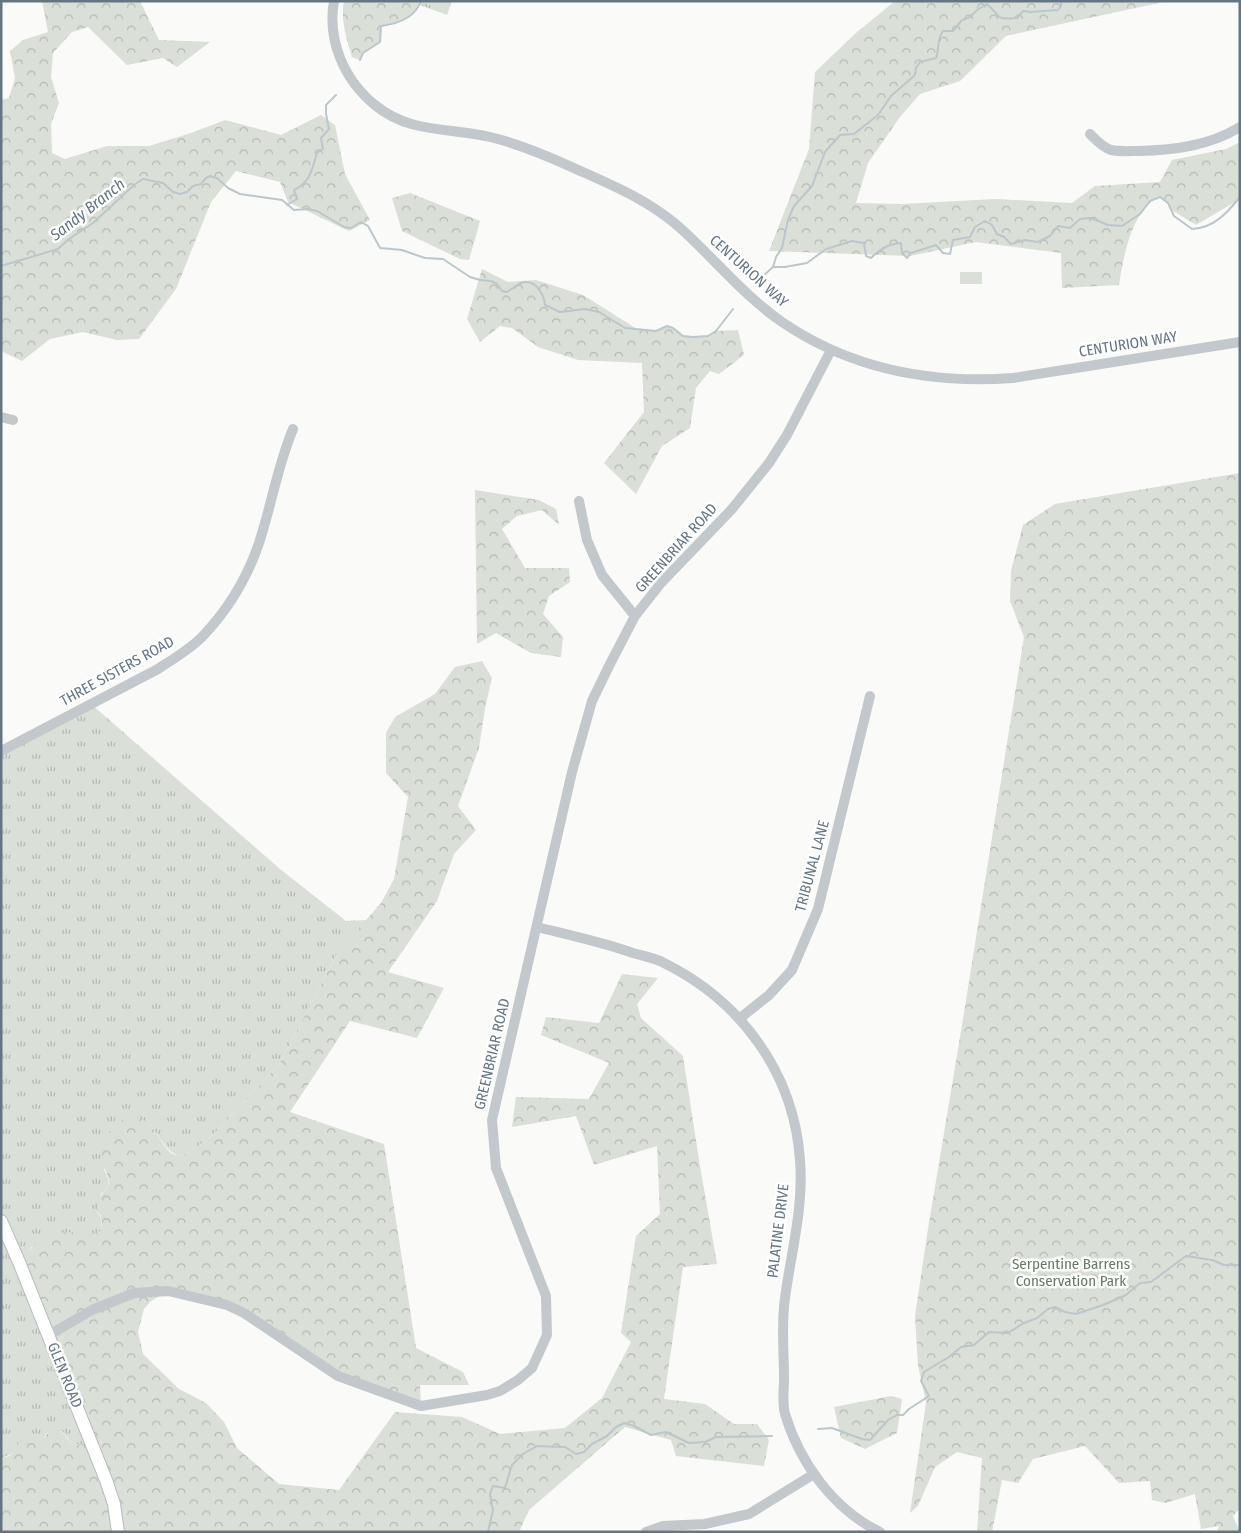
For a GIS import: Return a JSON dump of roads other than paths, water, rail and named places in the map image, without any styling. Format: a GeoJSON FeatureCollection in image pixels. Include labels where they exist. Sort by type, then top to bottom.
{"type":"FeatureCollection","features":[{"type":"Feature","properties":{"kind":"main road","name":"GLEN ROAD"},"geometry":{"type":"LineString","coordinates":[[1,1222],[10,1239],[106,1480],[114,1504],[118,1532]]}},
{"type":"Feature","properties":{"kind":"street","name":"CENTURION WAY"},"geometry":{"type":"LineString","coordinates":[[334,1],[333,30],[341,62],[358,89],[386,114],[423,128],[487,136],[532,149],[628,193],[659,211],[678,226],[770,313],[831,350],[868,364],[915,376],[986,380],[1240,342]]}},
{"type":"Feature","properties":{"kind":"street"},"geometry":{"type":"LineString","coordinates":[[1090,134],[1102,146],[1112,150],[1160,150],[1202,144],[1218,139],[1240,128]]}},
{"type":"Feature","properties":{"kind":"street","name":"GREENBRIAR ROAD"},"geometry":{"type":"LineString","coordinates":[[49,1335],[92,1310],[134,1293],[168,1291],[234,1308],[338,1376],[421,1406],[487,1395],[500,1391],[518,1380],[532,1368],[547,1335],[546,1296],[496,1168],[492,1120],[572,772],[592,701],[636,616],[661,583],[732,509],[769,463],[787,435],[831,350]]}},
{"type":"Feature","properties":{"kind":"street"},"geometry":{"type":"LineString","coordinates":[[1,417],[13,420]]}},
{"type":"Feature","properties":{"kind":"street","name":"THREE SISTERS ROAD"},"geometry":{"type":"LineString","coordinates":[[1,751],[158,669],[180,655],[201,638],[222,613],[239,588],[257,547],[293,429]]}},
{"type":"Feature","properties":{"kind":"street"},"geometry":{"type":"LineString","coordinates":[[579,501],[587,540],[602,575],[636,616]]}},
{"type":"Feature","properties":{"kind":"street","name":"TRIBUNAL LANE"},"geometry":{"type":"LineString","coordinates":[[739,1019],[769,996],[792,970],[818,909],[870,696]]}},
{"type":"Feature","properties":{"kind":"street","name":"PALATINE DRIVE"},"geometry":{"type":"LineString","coordinates":[[537,927],[600,942],[663,962],[714,994],[739,1019],[764,1049],[781,1079],[794,1115],[800,1168],[798,1219],[784,1301],[784,1412],[796,1442],[814,1474],[836,1501],[871,1528],[880,1532]]}},
{"type":"Feature","properties":{"kind":"street"},"geometry":{"type":"LineString","coordinates":[[646,1532],[663,1526],[705,1524],[748,1514],[814,1474]]}},
{"type":"Feature","properties":{"kind":"waterway"},"geometry":{"type":"LineString","coordinates":[[360,60],[363,53],[380,42],[381,26],[393,24],[410,16],[421,1]]}},
{"type":"Feature","properties":{"kind":"waterway","name":"Sandy Branch"},"geometry":{"type":"LineString","coordinates":[[762,277],[773,267],[776,257],[782,248],[788,220],[794,206],[812,186],[825,152],[840,135],[854,134],[878,115],[891,96],[915,75],[916,68],[920,62],[936,58],[943,31],[953,31],[962,20],[970,17],[987,4],[999,17],[1010,19],[1017,18],[1023,11],[1058,10],[1061,6],[1061,1]]}},
{"type":"Feature","properties":{"kind":"waterway"},"geometry":{"type":"LineString","coordinates":[[287,205],[297,199],[294,190],[304,184],[312,170],[317,153],[323,149],[321,138],[329,129],[326,105],[336,95]]}},
{"type":"Feature","properties":{"kind":"waterway","name":"Sandy Branch"},"geometry":{"type":"LineString","coordinates":[[1,266],[58,249],[93,223],[143,179],[163,183],[173,192],[180,194],[187,192],[193,186],[201,184],[210,176],[217,178],[228,188],[240,194],[282,200],[294,210],[308,209],[317,211],[344,227],[351,228],[361,222],[368,226],[380,248],[402,250],[425,258],[443,259],[470,277],[497,284],[502,291],[507,292],[521,283],[531,283],[541,292],[545,305],[560,312],[585,309],[599,312],[625,328],[656,331],[667,326],[683,336],[693,337],[708,336],[716,331],[733,309]]}},
{"type":"Feature","properties":{"kind":"waterway"},"geometry":{"type":"LineString","coordinates":[[773,267],[807,263],[826,249],[852,241],[864,243],[866,256],[871,258],[884,248],[892,244],[901,243],[902,253],[907,258],[911,253],[936,245],[943,253],[950,254],[953,240],[970,237],[975,227],[985,221],[992,225],[997,234],[1004,237],[1011,244],[1025,240],[1038,242],[1050,236],[1058,226],[1070,228],[1080,219],[1091,218],[1108,225],[1122,226],[1140,214],[1150,201],[1160,197],[1168,203],[1174,216],[1192,229],[1200,228],[1219,219],[1240,197]]}},
{"type":"Feature","properties":{"kind":"waterway"},"geometry":{"type":"LineString","coordinates":[[818,1429],[832,1428],[870,1440],[888,1420],[897,1415],[903,1415],[929,1396],[921,1381],[924,1372],[949,1357],[961,1347],[974,1345],[989,1332],[1008,1333],[1024,1323],[1037,1318],[1048,1309],[1055,1307],[1065,1312],[1076,1314],[1103,1305],[1126,1295],[1140,1283],[1151,1282],[1186,1256],[1212,1260],[1224,1265],[1240,1265]]}},
{"type":"Feature","properties":{"kind":"waterway"},"geometry":{"type":"LineString","coordinates":[[488,1532],[493,1510],[490,1494],[493,1486],[505,1488],[512,1465],[523,1454],[537,1446],[565,1447],[576,1454],[584,1452],[592,1444],[607,1436],[616,1427],[624,1423],[651,1435],[666,1432],[689,1443],[705,1442],[716,1437],[772,1436]]}},
{"type":"Feature","properties":{"kind":"park label","name":"Serpentine Barrens Conservation Park"},"geometry":{"type":"Point","coordinates":[1071,1272]}}]}
